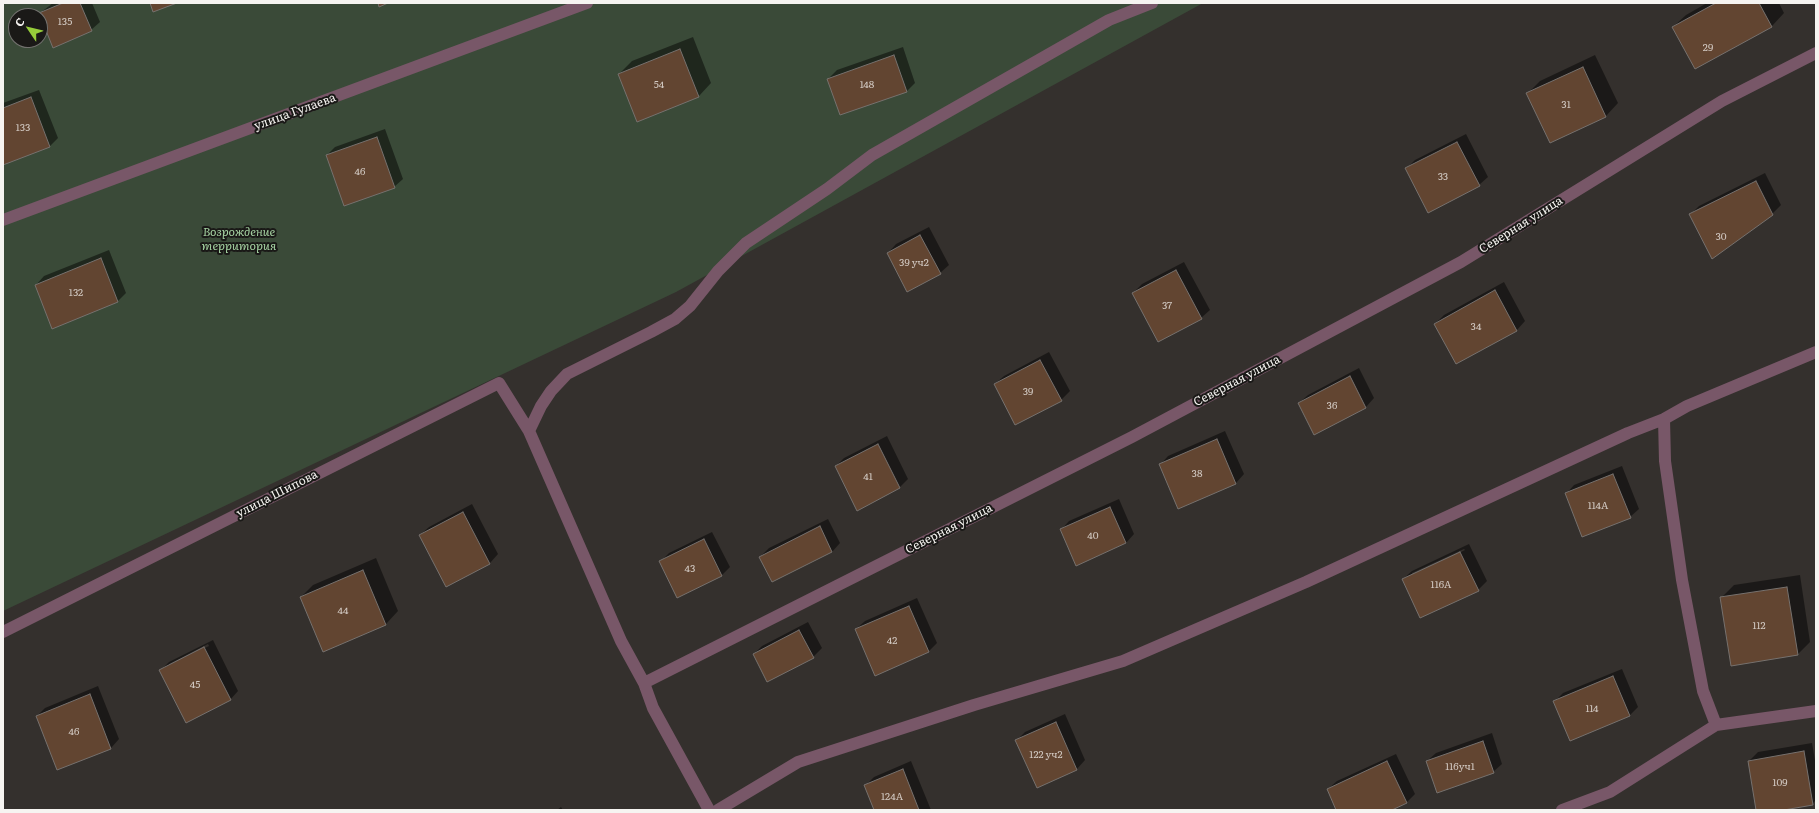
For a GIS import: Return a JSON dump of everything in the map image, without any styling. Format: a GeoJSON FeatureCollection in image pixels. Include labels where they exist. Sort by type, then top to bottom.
{"type":"FeatureCollection","features":[{"type":"Feature","properties":{"kind":"street","name":"улица Гулаева"},"geometry":{"type":"LineString","coordinates":[[3,220],[587,3]]}},
{"type":"Feature","properties":{"kind":"street"},"geometry":{"type":"LineString","coordinates":[[709,810],[653,708],[644,683],[621,641],[529,432],[541,406],[551,391],[567,374],[652,332],[690,306],[718,271],[746,243],[827,189],[872,155],[1109,20],[1152,3]]}},
{"type":"Feature","properties":{"kind":"street","name":"Северная улица"},"geometry":{"type":"LineString","coordinates":[[644,683],[1132,437],[1454,265],[1722,101],[1816,53]]}},
{"type":"Feature","properties":{"kind":"street"},"geometry":{"type":"LineString","coordinates":[[718,810],[798,762],[974,705],[1123,661],[1306,582],[1628,433],[1664,418],[1686,406],[1816,352]]}},
{"type":"Feature","properties":{"kind":"street","name":"улица Шипова"},"geometry":{"type":"LineString","coordinates":[[3,632],[499,383],[529,432]]}},
{"type":"Feature","properties":{"kind":"street"},"geometry":{"type":"LineString","coordinates":[[1664,418],[1665,461],[1682,580],[1703,692],[1716,725]]}},
{"type":"Feature","properties":{"kind":"street"},"geometry":{"type":"LineString","coordinates":[[1562,810],[1610,792],[1716,725],[1816,711]]}},
{"type":"Feature","properties":{"kind":"green space","name":"Возрождение территория"},"geometry":{"type":"Polygon","coordinates":[[[3,3],[1203,3],[676,292],[3,611],[3,3]]]}},
{"type":"Feature","properties":{"kind":"building"},"geometry":{"type":"Polygon","coordinates":[[[63,3],[80,3],[92,31],[53,48],[48,36],[48,9],[63,3]]]}},
{"type":"Feature","properties":{"kind":"building"},"geometry":{"type":"Polygon","coordinates":[[[150,3],[177,3],[153,12],[150,3]]]}},
{"type":"Feature","properties":{"kind":"building"},"geometry":{"type":"Polygon","coordinates":[[[378,3],[388,3],[379,7],[378,3]]]}},
{"type":"Feature","properties":{"kind":"building"},"geometry":{"type":"Polygon","coordinates":[[[1716,3],[1759,3],[1772,27],[1695,69],[1672,27],[1716,3]]]}},
{"type":"Feature","properties":{"kind":"building"},"geometry":{"type":"Polygon","coordinates":[[[680,49],[699,97],[637,122],[618,74],[680,49]]]}},
{"type":"Feature","properties":{"kind":"building"},"geometry":{"type":"Polygon","coordinates":[[[894,55],[907,92],[840,115],[827,79],[894,55]]]}},
{"type":"Feature","properties":{"kind":"building"},"geometry":{"type":"Polygon","coordinates":[[[1583,67],[1606,117],[1550,143],[1526,93],[1583,67]]]}},
{"type":"Feature","properties":{"kind":"building"},"geometry":{"type":"Polygon","coordinates":[[[31,97],[50,147],[3,165],[3,108],[31,97]]]}},
{"type":"Feature","properties":{"kind":"building"},"geometry":{"type":"Polygon","coordinates":[[[377,137],[395,188],[344,206],[326,155],[377,137]]]}},
{"type":"Feature","properties":{"kind":"building"},"geometry":{"type":"Polygon","coordinates":[[[1457,142],[1480,186],[1428,213],[1405,168],[1457,142]]]}},
{"type":"Feature","properties":{"kind":"building"},"geometry":{"type":"Polygon","coordinates":[[[1756,181],[1773,215],[1712,259],[1689,214],[1756,181]]]}},
{"type":"Feature","properties":{"kind":"building"},"geometry":{"type":"Polygon","coordinates":[[[920,235],[941,274],[907,292],[887,253],[920,235]]]}},
{"type":"Feature","properties":{"kind":"building"},"geometry":{"type":"Polygon","coordinates":[[[101,258],[118,302],[52,329],[35,285],[101,258]]]}},
{"type":"Feature","properties":{"kind":"building"},"geometry":{"type":"Polygon","coordinates":[[[1176,270],[1202,319],[1158,342],[1132,293],[1176,270]]]}},
{"type":"Feature","properties":{"kind":"building"},"geometry":{"type":"Polygon","coordinates":[[[1495,290],[1517,331],[1456,364],[1434,324],[1495,290]]]}},
{"type":"Feature","properties":{"kind":"building"},"geometry":{"type":"Polygon","coordinates":[[[1040,360],[1062,401],[1015,425],[994,384],[1040,360]]]}},
{"type":"Feature","properties":{"kind":"building"},"geometry":{"type":"Polygon","coordinates":[[[1350,376],[1366,408],[1314,435],[1298,403],[1350,376]]]}},
{"type":"Feature","properties":{"kind":"building"},"geometry":{"type":"Polygon","coordinates":[[[1217,439],[1236,484],[1178,509],[1159,464],[1217,439]]]}},
{"type":"Feature","properties":{"kind":"building"},"geometry":{"type":"Polygon","coordinates":[[[878,444],[900,488],[857,511],[835,466],[878,444]]]}},
{"type":"Feature","properties":{"kind":"building"},"geometry":{"type":"Polygon","coordinates":[[[1613,474],[1631,518],[1582,537],[1565,493],[1613,474]]]}},
{"type":"Feature","properties":{"kind":"building"},"geometry":{"type":"Polygon","coordinates":[[[1110,507],[1126,543],[1076,566],[1060,529],[1110,507]]]}},
{"type":"Feature","properties":{"kind":"building"},"geometry":{"type":"Polygon","coordinates":[[[463,512],[490,564],[446,587],[419,535],[463,512]]]}},
{"type":"Feature","properties":{"kind":"building"},"geometry":{"type":"Polygon","coordinates":[[[820,526],[832,552],[772,582],[759,557],[820,526]]]}},
{"type":"Feature","properties":{"kind":"building"},"geometry":{"type":"Polygon","coordinates":[[[704,539],[722,576],[677,598],[659,561],[704,539]]]}},
{"type":"Feature","properties":{"kind":"building"},"geometry":{"type":"Polygon","coordinates":[[[1460,552],[1479,591],[1420,618],[1402,579],[1460,552]]]}},
{"type":"Feature","properties":{"kind":"building"},"geometry":{"type":"Polygon","coordinates":[[[363,570],[386,625],[323,652],[300,597],[363,570]]]}},
{"type":"Feature","properties":{"kind":"building"},"geometry":{"type":"Polygon","coordinates":[[[1787,587],[1798,655],[1731,666],[1720,597],[1787,587]]]}},
{"type":"Feature","properties":{"kind":"building"},"geometry":{"type":"Polygon","coordinates":[[[909,606],[929,652],[875,676],[855,629],[909,606]]]}},
{"type":"Feature","properties":{"kind":"building"},"geometry":{"type":"Polygon","coordinates":[[[799,630],[814,658],[767,682],[753,654],[799,630]]]}},
{"type":"Feature","properties":{"kind":"building"},"geometry":{"type":"Polygon","coordinates":[[[204,647],[231,700],[186,723],[159,670],[204,647]]]}},
{"type":"Feature","properties":{"kind":"building"},"geometry":{"type":"Polygon","coordinates":[[[1613,676],[1630,716],[1570,741],[1553,701],[1613,676]]]}},
{"type":"Feature","properties":{"kind":"building"},"geometry":{"type":"Polygon","coordinates":[[[90,694],[111,749],[57,770],[36,716],[90,694]]]}},
{"type":"Feature","properties":{"kind":"building"},"geometry":{"type":"Polygon","coordinates":[[[1056,722],[1077,770],[1037,788],[1015,740],[1056,722]]]}},
{"type":"Feature","properties":{"kind":"building"},"geometry":{"type":"Polygon","coordinates":[[[1483,741],[1494,773],[1437,793],[1426,761],[1483,741]]]}},
{"type":"Feature","properties":{"kind":"building"},"geometry":{"type":"Polygon","coordinates":[[[1804,751],[1813,805],[1784,810],[1756,810],[1748,761],[1804,751]]]}},
{"type":"Feature","properties":{"kind":"building"},"geometry":{"type":"Polygon","coordinates":[[[1387,761],[1407,803],[1392,810],[1336,810],[1327,789],[1387,761]]]}},
{"type":"Feature","properties":{"kind":"building"},"geometry":{"type":"Polygon","coordinates":[[[903,769],[919,810],[874,810],[864,785],[903,769]]]}}]}
